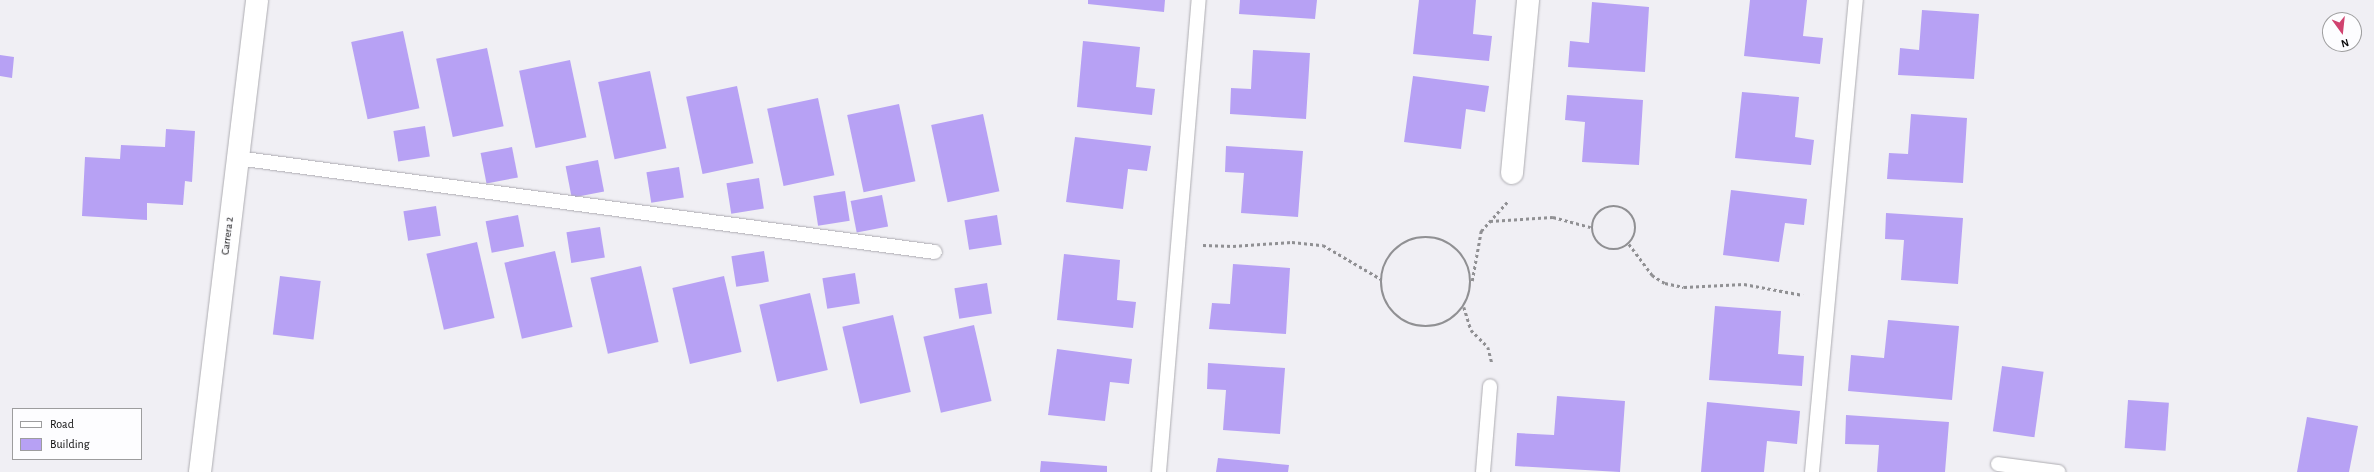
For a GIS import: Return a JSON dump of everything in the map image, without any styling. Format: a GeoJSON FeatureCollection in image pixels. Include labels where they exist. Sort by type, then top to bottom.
{"type":"FeatureCollection","features":[{"type":"Feature","properties":{"kind":"street","name":"Carrera 2"},"geometry":{"type":"LineString","coordinates":[[200,472],[257,0]]}},
{"type":"Feature","properties":{"kind":"street"},"geometry":{"type":"LineString","coordinates":[[1512,173],[1528,0]]}},
{"type":"Feature","properties":{"kind":"lane"},"geometry":{"type":"LineString","coordinates":[[1159,472],[1199,0]]}},
{"type":"Feature","properties":{"kind":"lane"},"geometry":{"type":"LineString","coordinates":[[1812,472],[1856,0]]}},
{"type":"Feature","properties":{"kind":"lane"},"geometry":{"type":"LineString","coordinates":[[237,158],[935,252]]}},
{"type":"Feature","properties":{"kind":"lane"},"geometry":{"type":"LineString","coordinates":[[1483,472],[1490,386]]}},
{"type":"Feature","properties":{"kind":"lane"},"geometry":{"type":"LineString","coordinates":[[1998,464],[2058,472]]}},
{"type":"Feature","properties":{"kind":"path"},"geometry":{"type":"LineString","coordinates":[[1472,281],[1467,262],[1454,246],[1428,237],[1408,241],[1391,253],[1384,266],[1381,279],[1388,306],[1398,317],[1410,325],[1426,328],[1440,325],[1454,318],[1464,307],[1470,295],[1481,231],[1509,199],[1512,173]]}},
{"type":"Feature","properties":{"kind":"path"},"geometry":{"type":"LineString","coordinates":[[1609,206],[1619,206],[1634,217],[1636,226],[1635,235],[1629,244],[1620,250],[1608,250],[1598,245],[1590,227],[1600,210],[1609,206]]}},
{"type":"Feature","properties":{"kind":"path"},"geometry":{"type":"LineString","coordinates":[[1490,221],[1553,217],[1590,227]]}},
{"type":"Feature","properties":{"kind":"path"},"geometry":{"type":"LineString","coordinates":[[1179,240],[1211,246],[1292,242],[1323,245],[1381,279]]}},
{"type":"Feature","properties":{"kind":"path"},"geometry":{"type":"LineString","coordinates":[[1629,244],[1652,275],[1665,283],[1684,287],[1744,284],[1795,293],[1828,302]]}},
{"type":"Feature","properties":{"kind":"path"},"geometry":{"type":"LineString","coordinates":[[1464,307],[1471,330],[1488,347],[1492,363],[1490,386]]}},
{"type":"Feature","properties":{"kind":"building"},"geometry":{"type":"Polygon","coordinates":[[[1088,0],[1165,0],[1164,12],[1088,4],[1088,0]]]}},
{"type":"Feature","properties":{"kind":"building"},"geometry":{"type":"Polygon","coordinates":[[[1240,0],[1317,0],[1315,19],[1239,14],[1240,0]]]}},
{"type":"Feature","properties":{"kind":"building"},"geometry":{"type":"Polygon","coordinates":[[[1419,0],[1476,0],[1473,34],[1492,36],[1489,61],[1413,54],[1419,0]]]}},
{"type":"Feature","properties":{"kind":"building"},"geometry":{"type":"Polygon","coordinates":[[[1750,0],[1807,0],[1803,36],[1823,38],[1820,64],[1744,56],[1750,0]]]}},
{"type":"Feature","properties":{"kind":"building"},"geometry":{"type":"Polygon","coordinates":[[[1592,2],[1649,7],[1645,72],[1568,67],[1570,41],[1589,43],[1592,2]]]}},
{"type":"Feature","properties":{"kind":"building"},"geometry":{"type":"Polygon","coordinates":[[[1922,10],[1979,14],[1974,79],[1898,75],[1900,48],[1919,50],[1922,10]]]}},
{"type":"Feature","properties":{"kind":"building"},"geometry":{"type":"Polygon","coordinates":[[[403,31],[419,108],[368,119],[351,42],[403,31]]]}},
{"type":"Feature","properties":{"kind":"building"},"geometry":{"type":"Polygon","coordinates":[[[1083,41],[1140,47],[1136,87],[1155,89],[1152,115],[1077,107],[1083,41]]]}},
{"type":"Feature","properties":{"kind":"building"},"geometry":{"type":"Polygon","coordinates":[[[487,48],[504,126],[453,137],[436,59],[487,48]]]}},
{"type":"Feature","properties":{"kind":"building"},"geometry":{"type":"Polygon","coordinates":[[[1253,50],[1310,53],[1306,119],[1230,114],[1231,88],[1251,89],[1253,50]]]}},
{"type":"Feature","properties":{"kind":"building"},"geometry":{"type":"Polygon","coordinates":[[[0,55],[14,57],[12,78],[0,76],[0,55]]]}},
{"type":"Feature","properties":{"kind":"building"},"geometry":{"type":"Polygon","coordinates":[[[570,60],[586,137],[536,148],[519,71],[570,60]]]}},
{"type":"Feature","properties":{"kind":"building"},"geometry":{"type":"Polygon","coordinates":[[[650,71],[666,148],[615,159],[598,82],[650,71]]]}},
{"type":"Feature","properties":{"kind":"building"},"geometry":{"type":"Polygon","coordinates":[[[1413,76],[1489,86],[1485,112],[1466,109],[1461,149],[1404,142],[1413,76]]]}},
{"type":"Feature","properties":{"kind":"building"},"geometry":{"type":"Polygon","coordinates":[[[737,86],[753,163],[703,174],[686,97],[737,86]]]}},
{"type":"Feature","properties":{"kind":"building"},"geometry":{"type":"Polygon","coordinates":[[[1742,92],[1799,97],[1795,137],[1814,140],[1811,165],[1735,158],[1742,92]]]}},
{"type":"Feature","properties":{"kind":"building"},"geometry":{"type":"Polygon","coordinates":[[[1567,95],[1643,100],[1639,165],[1582,162],[1585,122],[1565,120],[1567,95]]]}},
{"type":"Feature","properties":{"kind":"building"},"geometry":{"type":"Polygon","coordinates":[[[818,98],[834,175],[784,186],[767,109],[818,98]]]}},
{"type":"Feature","properties":{"kind":"building"},"geometry":{"type":"Polygon","coordinates":[[[899,104],[915,181],[864,192],[847,115],[899,104]]]}},
{"type":"Feature","properties":{"kind":"building"},"geometry":{"type":"Polygon","coordinates":[[[983,114],[999,191],[948,202],[931,125],[983,114]]]}},
{"type":"Feature","properties":{"kind":"building"},"geometry":{"type":"Polygon","coordinates":[[[1911,114],[1967,118],[1963,183],[1887,179],[1889,153],[1908,154],[1911,114]]]}},
{"type":"Feature","properties":{"kind":"building"},"geometry":{"type":"Polygon","coordinates":[[[425,126],[430,157],[398,162],[393,131],[425,126]]]}},
{"type":"Feature","properties":{"kind":"building"},"geometry":{"type":"Polygon","coordinates":[[[166,129],[195,131],[192,182],[185,181],[183,205],[147,203],[147,220],[82,216],[85,157],[120,159],[121,145],[165,147],[166,129]]]}},
{"type":"Feature","properties":{"kind":"building"},"geometry":{"type":"Polygon","coordinates":[[[1075,137],[1151,146],[1147,171],[1128,169],[1123,209],[1066,202],[1075,137]]]}},
{"type":"Feature","properties":{"kind":"building"},"geometry":{"type":"Polygon","coordinates":[[[1226,146],[1303,151],[1298,217],[1241,213],[1244,173],[1225,172],[1226,146]]]}},
{"type":"Feature","properties":{"kind":"building"},"geometry":{"type":"Polygon","coordinates":[[[512,147],[518,177],[487,184],[481,153],[512,147]]]}},
{"type":"Feature","properties":{"kind":"building"},"geometry":{"type":"Polygon","coordinates":[[[598,160],[604,191],[572,198],[566,166],[598,160]]]}},
{"type":"Feature","properties":{"kind":"building"},"geometry":{"type":"Polygon","coordinates":[[[679,167],[684,198],[651,203],[646,172],[679,167]]]}},
{"type":"Feature","properties":{"kind":"building"},"geometry":{"type":"Polygon","coordinates":[[[759,178],[764,209],[731,214],[726,183],[759,178]]]}},
{"type":"Feature","properties":{"kind":"building"},"geometry":{"type":"Polygon","coordinates":[[[1731,190],[1807,199],[1804,225],[1785,223],[1779,262],[1723,255],[1731,190]]]}},
{"type":"Feature","properties":{"kind":"building"},"geometry":{"type":"Polygon","coordinates":[[[845,191],[850,221],[818,226],[813,196],[845,191]]]}},
{"type":"Feature","properties":{"kind":"building"},"geometry":{"type":"Polygon","coordinates":[[[882,195],[888,226],[857,233],[851,201],[882,195]]]}},
{"type":"Feature","properties":{"kind":"building"},"geometry":{"type":"Polygon","coordinates":[[[436,206],[441,236],[408,241],[403,211],[436,206]]]}},
{"type":"Feature","properties":{"kind":"building"},"geometry":{"type":"Polygon","coordinates":[[[1886,213],[1963,218],[1958,284],[1901,280],[1904,240],[1885,239],[1886,213]]]}},
{"type":"Feature","properties":{"kind":"building"},"geometry":{"type":"Polygon","coordinates":[[[518,215],[524,246],[492,253],[486,221],[518,215]]]}},
{"type":"Feature","properties":{"kind":"building"},"geometry":{"type":"Polygon","coordinates":[[[997,215],[1002,245],[969,250],[964,220],[997,215]]]}},
{"type":"Feature","properties":{"kind":"building"},"geometry":{"type":"Polygon","coordinates":[[[600,227],[605,258],[571,263],[566,232],[600,227]]]}},
{"type":"Feature","properties":{"kind":"building"},"geometry":{"type":"Polygon","coordinates":[[[477,242],[495,318],[444,330],[426,254],[477,242]]]}},
{"type":"Feature","properties":{"kind":"building"},"geometry":{"type":"Polygon","coordinates":[[[555,251],[573,327],[522,339],[504,263],[555,251]]]}},
{"type":"Feature","properties":{"kind":"building"},"geometry":{"type":"Polygon","coordinates":[[[764,251],[769,282],[736,287],[731,256],[764,251]]]}},
{"type":"Feature","properties":{"kind":"building"},"geometry":{"type":"Polygon","coordinates":[[[1064,254],[1120,260],[1117,300],[1136,302],[1133,328],[1057,320],[1064,254]]]}},
{"type":"Feature","properties":{"kind":"building"},"geometry":{"type":"Polygon","coordinates":[[[1233,264],[1290,268],[1286,334],[1209,329],[1212,303],[1230,304],[1233,264]]]}},
{"type":"Feature","properties":{"kind":"building"},"geometry":{"type":"Polygon","coordinates":[[[641,266],[659,342],[608,354],[590,278],[641,266]]]}},
{"type":"Feature","properties":{"kind":"building"},"geometry":{"type":"Polygon","coordinates":[[[855,273],[860,304],[827,309],[822,278],[855,273]]]}},
{"type":"Feature","properties":{"kind":"building"},"geometry":{"type":"Polygon","coordinates":[[[280,276],[321,281],[314,340],[273,335],[280,276]]]}},
{"type":"Feature","properties":{"kind":"building"},"geometry":{"type":"Polygon","coordinates":[[[724,276],[742,352],[690,364],[672,288],[724,276]]]}},
{"type":"Feature","properties":{"kind":"building"},"geometry":{"type":"Polygon","coordinates":[[[987,283],[992,314],[959,319],[954,288],[987,283]]]}},
{"type":"Feature","properties":{"kind":"building"},"geometry":{"type":"Polygon","coordinates":[[[810,293],[828,370],[777,382],[759,305],[810,293]]]}},
{"type":"Feature","properties":{"kind":"building"},"geometry":{"type":"Polygon","coordinates":[[[1715,306],[1781,311],[1778,354],[1804,356],[1802,386],[1709,380],[1715,306]]]}},
{"type":"Feature","properties":{"kind":"building"},"geometry":{"type":"Polygon","coordinates":[[[893,315],[911,392],[860,404],[842,327],[893,315]]]}},
{"type":"Feature","properties":{"kind":"building"},"geometry":{"type":"Polygon","coordinates":[[[1888,320],[1959,326],[1952,400],[1848,391],[1851,355],[1884,358],[1888,320]]]}},
{"type":"Feature","properties":{"kind":"building"},"geometry":{"type":"Polygon","coordinates":[[[974,325],[992,401],[941,413],[923,337],[974,325]]]}},
{"type":"Feature","properties":{"kind":"building"},"geometry":{"type":"Polygon","coordinates":[[[1057,349],[1132,359],[1129,384],[1110,382],[1105,421],[1048,415],[1057,349]]]}},
{"type":"Feature","properties":{"kind":"building"},"geometry":{"type":"Polygon","coordinates":[[[1208,363],[1285,368],[1280,434],[1223,430],[1226,390],[1207,389],[1208,363]]]}},
{"type":"Feature","properties":{"kind":"building"},"geometry":{"type":"Polygon","coordinates":[[[2002,366],[2044,372],[2034,437],[1993,431],[2002,366]]]}},
{"type":"Feature","properties":{"kind":"building"},"geometry":{"type":"Polygon","coordinates":[[[1557,396],[1625,401],[1620,472],[1515,466],[1517,433],[1554,435],[1557,396]]]}},
{"type":"Feature","properties":{"kind":"building"},"geometry":{"type":"Polygon","coordinates":[[[2128,400],[2169,403],[2166,451],[2125,448],[2128,400]]]}},
{"type":"Feature","properties":{"kind":"building"},"geometry":{"type":"Polygon","coordinates":[[[1707,402],[1800,411],[1797,444],[1767,441],[1764,472],[1701,472],[1707,402]]]}},
{"type":"Feature","properties":{"kind":"building"},"geometry":{"type":"Polygon","coordinates":[[[1846,415],[1949,422],[1945,472],[1877,472],[1879,445],[1845,444],[1846,415]]]}},
{"type":"Feature","properties":{"kind":"building"},"geometry":{"type":"Polygon","coordinates":[[[2307,417],[2358,426],[2349,472],[2297,472],[2307,417]]]}},
{"type":"Feature","properties":{"kind":"building"},"geometry":{"type":"Polygon","coordinates":[[[1218,458],[1289,465],[1288,472],[1216,472],[1218,458]]]}},
{"type":"Feature","properties":{"kind":"building"},"geometry":{"type":"Polygon","coordinates":[[[1041,461],[1107,466],[1107,472],[1040,472],[1041,461]]]}}]}
